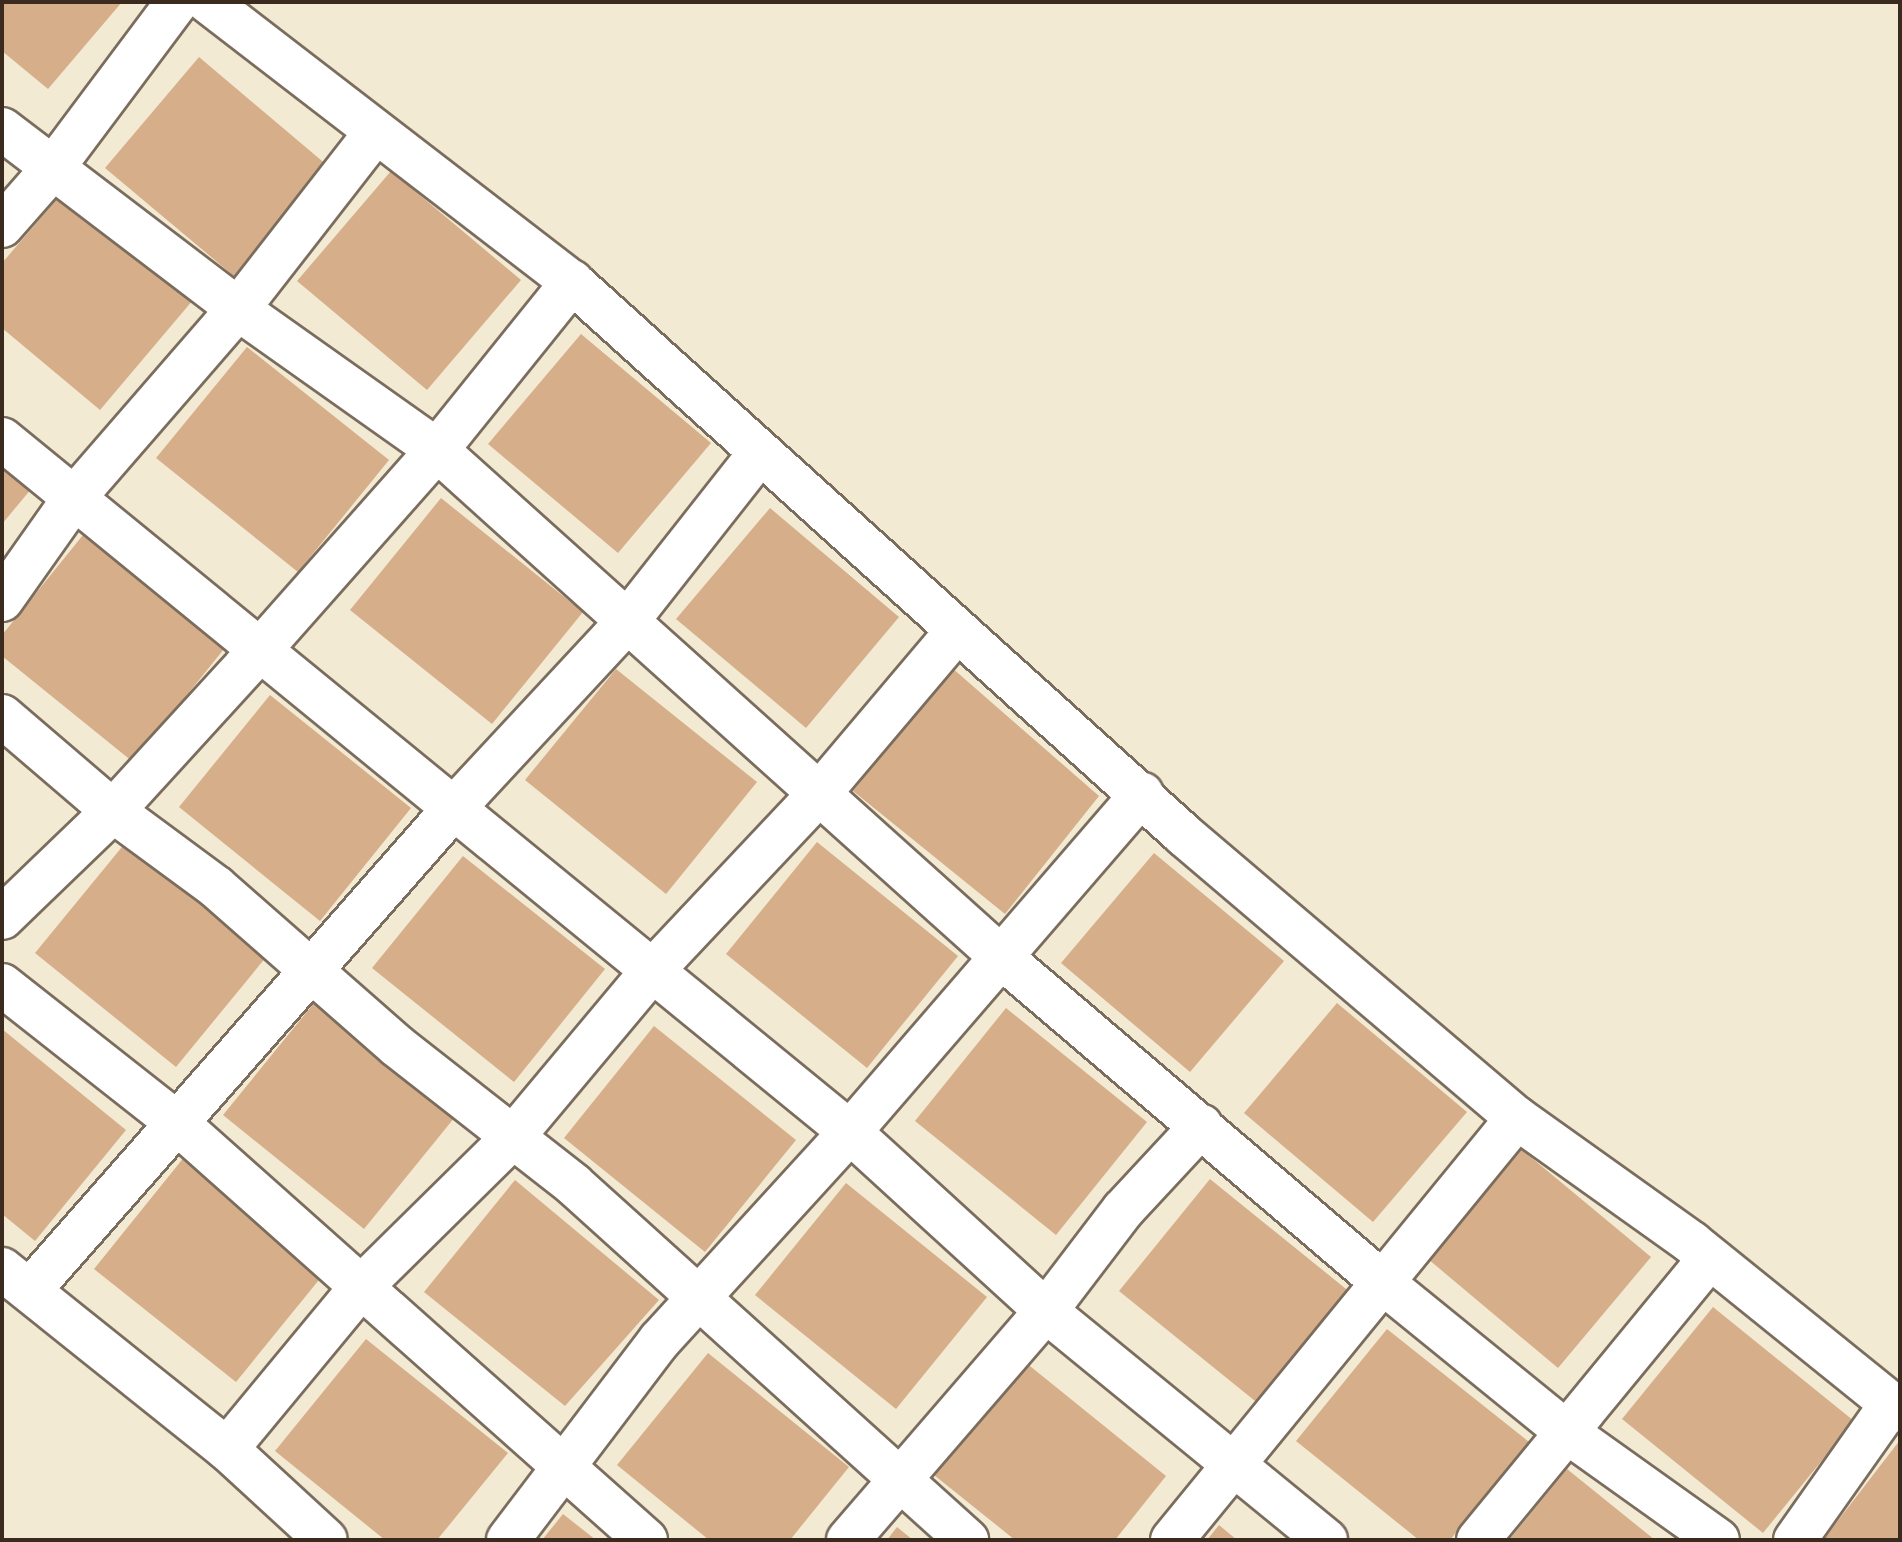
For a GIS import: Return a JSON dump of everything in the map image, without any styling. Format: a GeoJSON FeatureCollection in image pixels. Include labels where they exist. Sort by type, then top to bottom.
{"type":"FeatureCollection","features":[{"type":"Feature","properties":{"kind":"street"},"geometry":{"type":"LineString","coordinates":[[2,226],[53,168],[177,2]]}},
{"type":"Feature","properties":{"kind":"street"},"geometry":{"type":"LineString","coordinates":[[208,2],[572,282],[955,633],[1517,1118],[1709,1259],[1895,1407],[1795,1540]]}},
{"type":"Feature","properties":{"kind":"street"},"geometry":{"type":"LineString","coordinates":[[2,129],[238,309],[437,450],[1001,957],[1382,1282],[1564,1430],[1718,1540]]}},
{"type":"Feature","properties":{"kind":"street"},"geometry":{"type":"LineString","coordinates":[[2,600],[74,498],[238,309],[376,132]]}},
{"type":"Feature","properties":{"kind":"street"},"geometry":{"type":"LineString","coordinates":[[2,918],[113,811],[260,650],[437,450],[572,282]]}},
{"type":"Feature","properties":{"kind":"street"},"geometry":{"type":"LineString","coordinates":[[2,439],[850,1132],[1046,1311],[1231,1467],[1326,1540]]}},
{"type":"Feature","properties":{"kind":"street"},"geometry":{"type":"LineString","coordinates":[[326,1540],[227,1449],[16,1280],[176,1122],[454,808],[626,623],[759,454]]}},
{"type":"Feature","properties":{"kind":"street"},"geometry":{"type":"LineString","coordinates":[[227,1449],[362,1286],[513,1137],[652,971],[820,793],[955,633]]}},
{"type":"Feature","properties":{"kind":"street"},"geometry":{"type":"LineString","coordinates":[[2,716],[113,811],[216,887],[309,972],[513,1137],[967,1540]]}},
{"type":"Feature","properties":{"kind":"street"},"geometry":{"type":"LineString","coordinates":[[508,1540],[660,1340],[850,1132],[1142,794]]}},
{"type":"Feature","properties":{"kind":"street"},"geometry":{"type":"LineString","coordinates":[[2,985],[176,1122],[646,1540]]}},
{"type":"Feature","properties":{"kind":"street"},"geometry":{"type":"LineString","coordinates":[[1172,1540],[1517,1118]]}},
{"type":"Feature","properties":{"kind":"street"},"geometry":{"type":"LineString","coordinates":[[848,1540],[1046,1311],[1123,1210],[1201,1126]]}},
{"type":"Feature","properties":{"kind":"street"},"geometry":{"type":"LineString","coordinates":[[1478,1540],[1564,1430],[1709,1259]]}},
{"type":"Feature","properties":{"kind":"building"},"geometry":{"type":"Polygon","coordinates":[[[2,2],[122,2],[48,89],[2,51],[2,2]]]}},
{"type":"Feature","properties":{"kind":"building"},"geometry":{"type":"Polygon","coordinates":[[[199,57],[328,166],[235,277],[105,168],[199,57]]]}},
{"type":"Feature","properties":{"kind":"building"},"geometry":{"type":"Polygon","coordinates":[[[391,171],[521,280],[427,390],[297,281],[391,171]]]}},
{"type":"Feature","properties":{"kind":"building"},"geometry":{"type":"Polygon","coordinates":[[[64,191],[193,300],[100,410],[2,328],[2,263],[64,191]]]}},
{"type":"Feature","properties":{"kind":"building"},"geometry":{"type":"Polygon","coordinates":[[[581,334],[711,443],[618,553],[488,444],[581,334]]]}},
{"type":"Feature","properties":{"kind":"building"},"geometry":{"type":"Polygon","coordinates":[[[247,347],[389,460],[298,572],[156,458],[247,347]]]}},
{"type":"Feature","properties":{"kind":"building"},"geometry":{"type":"Polygon","coordinates":[[[2,463],[32,488],[2,524],[2,463]]]}},
{"type":"Feature","properties":{"kind":"building"},"geometry":{"type":"Polygon","coordinates":[[[441,498],[583,612],[492,724],[350,610],[441,498]]]}},
{"type":"Feature","properties":{"kind":"building"},"geometry":{"type":"Polygon","coordinates":[[[770,508],[899,617],[806,728],[676,619],[770,508]]]}},
{"type":"Feature","properties":{"kind":"building"},"geometry":{"type":"Polygon","coordinates":[[[83,535],[224,649],[133,762],[2,656],[2,635],[83,535]]]}},
{"type":"Feature","properties":{"kind":"building"},"geometry":{"type":"Polygon","coordinates":[[[951,667],[1099,796],[1005,914],[853,791],[951,667]]]}},
{"type":"Feature","properties":{"kind":"building"},"geometry":{"type":"Polygon","coordinates":[[[616,669],[757,782],[666,894],[525,780],[616,669]]]}},
{"type":"Feature","properties":{"kind":"building"},"geometry":{"type":"Polygon","coordinates":[[[270,695],[411,808],[320,921],[179,807],[270,695]]]}},
{"type":"Feature","properties":{"kind":"building"},"geometry":{"type":"Polygon","coordinates":[[[126,842],[267,956],[176,1067],[35,953],[126,842]]]}},
{"type":"Feature","properties":{"kind":"building"},"geometry":{"type":"Polygon","coordinates":[[[817,842],[958,956],[867,1068],[726,954],[817,842]]]}},
{"type":"Feature","properties":{"kind":"building"},"geometry":{"type":"Polygon","coordinates":[[[1154,853],[1284,961],[1190,1072],[1061,963],[1154,853]]]}},
{"type":"Feature","properties":{"kind":"building"},"geometry":{"type":"Polygon","coordinates":[[[463,856],[605,969],[514,1082],[372,968],[463,856]]]}},
{"type":"Feature","properties":{"kind":"building"},"geometry":{"type":"Polygon","coordinates":[[[314,1003],[455,1117],[364,1229],[223,1115],[314,1003]]]}},
{"type":"Feature","properties":{"kind":"building"},"geometry":{"type":"Polygon","coordinates":[[[1337,1003],[1467,1112],[1373,1222],[1244,1113],[1337,1003]]]}},
{"type":"Feature","properties":{"kind":"building"},"geometry":{"type":"Polygon","coordinates":[[[1006,1008],[1147,1122],[1056,1235],[915,1121],[1006,1008]]]}},
{"type":"Feature","properties":{"kind":"building"},"geometry":{"type":"Polygon","coordinates":[[[654,1026],[796,1140],[705,1252],[564,1138],[654,1026]]]}},
{"type":"Feature","properties":{"kind":"building"},"geometry":{"type":"Polygon","coordinates":[[[2,1029],[126,1130],[35,1241],[2,1214],[2,1029]]]}},
{"type":"Feature","properties":{"kind":"building"},"geometry":{"type":"Polygon","coordinates":[[[1521,1149],[1651,1257],[1558,1368],[1428,1259],[1521,1149]]]}},
{"type":"Feature","properties":{"kind":"building"},"geometry":{"type":"Polygon","coordinates":[[[185,1156],[327,1270],[236,1382],[94,1269],[185,1156]]]}},
{"type":"Feature","properties":{"kind":"building"},"geometry":{"type":"Polygon","coordinates":[[[1210,1179],[1351,1293],[1260,1405],[1119,1291],[1210,1179]]]}},
{"type":"Feature","properties":{"kind":"building"},"geometry":{"type":"Polygon","coordinates":[[[515,1180],[659,1300],[565,1406],[424,1292],[515,1180]]]}},
{"type":"Feature","properties":{"kind":"building"},"geometry":{"type":"Polygon","coordinates":[[[846,1183],[987,1297],[896,1409],[755,1295],[846,1183]]]}},
{"type":"Feature","properties":{"kind":"building"},"geometry":{"type":"Polygon","coordinates":[[[1713,1307],[1854,1421],[1763,1533],[1622,1419],[1713,1307]]]}},
{"type":"Feature","properties":{"kind":"building"},"geometry":{"type":"Polygon","coordinates":[[[1387,1329],[1529,1442],[1450,1540],[1419,1540],[1296,1441],[1387,1329]]]}},
{"type":"Feature","properties":{"kind":"building"},"geometry":{"type":"Polygon","coordinates":[[[366,1339],[508,1453],[437,1540],[385,1540],[275,1451],[366,1339]]]}},
{"type":"Feature","properties":{"kind":"building"},"geometry":{"type":"Polygon","coordinates":[[[708,1353],[849,1467],[790,1540],[709,1540],[617,1465],[708,1353]]]}},
{"type":"Feature","properties":{"kind":"building"},"geometry":{"type":"Polygon","coordinates":[[[1025,1362],[1166,1476],[1115,1540],[1015,1540],[934,1475],[1025,1362]]]}},
{"type":"Feature","properties":{"kind":"building"},"geometry":{"type":"Polygon","coordinates":[[[1900,1440],[1900,1540],[1823,1540],[1900,1440]]]}},
{"type":"Feature","properties":{"kind":"building"},"geometry":{"type":"Polygon","coordinates":[[[1567,1469],[1655,1540],[1509,1540],[1567,1469]]]}},
{"type":"Feature","properties":{"kind":"building"},"geometry":{"type":"Polygon","coordinates":[[[563,1514],[596,1540],[542,1540],[563,1514]]]}},
{"type":"Feature","properties":{"kind":"building"},"geometry":{"type":"Polygon","coordinates":[[[1219,1525],[1237,1540],[1207,1540],[1219,1525]]]}},
{"type":"Feature","properties":{"kind":"building"},"geometry":{"type":"Polygon","coordinates":[[[897,1527],[913,1540],[887,1540],[897,1527]]]}}]}
